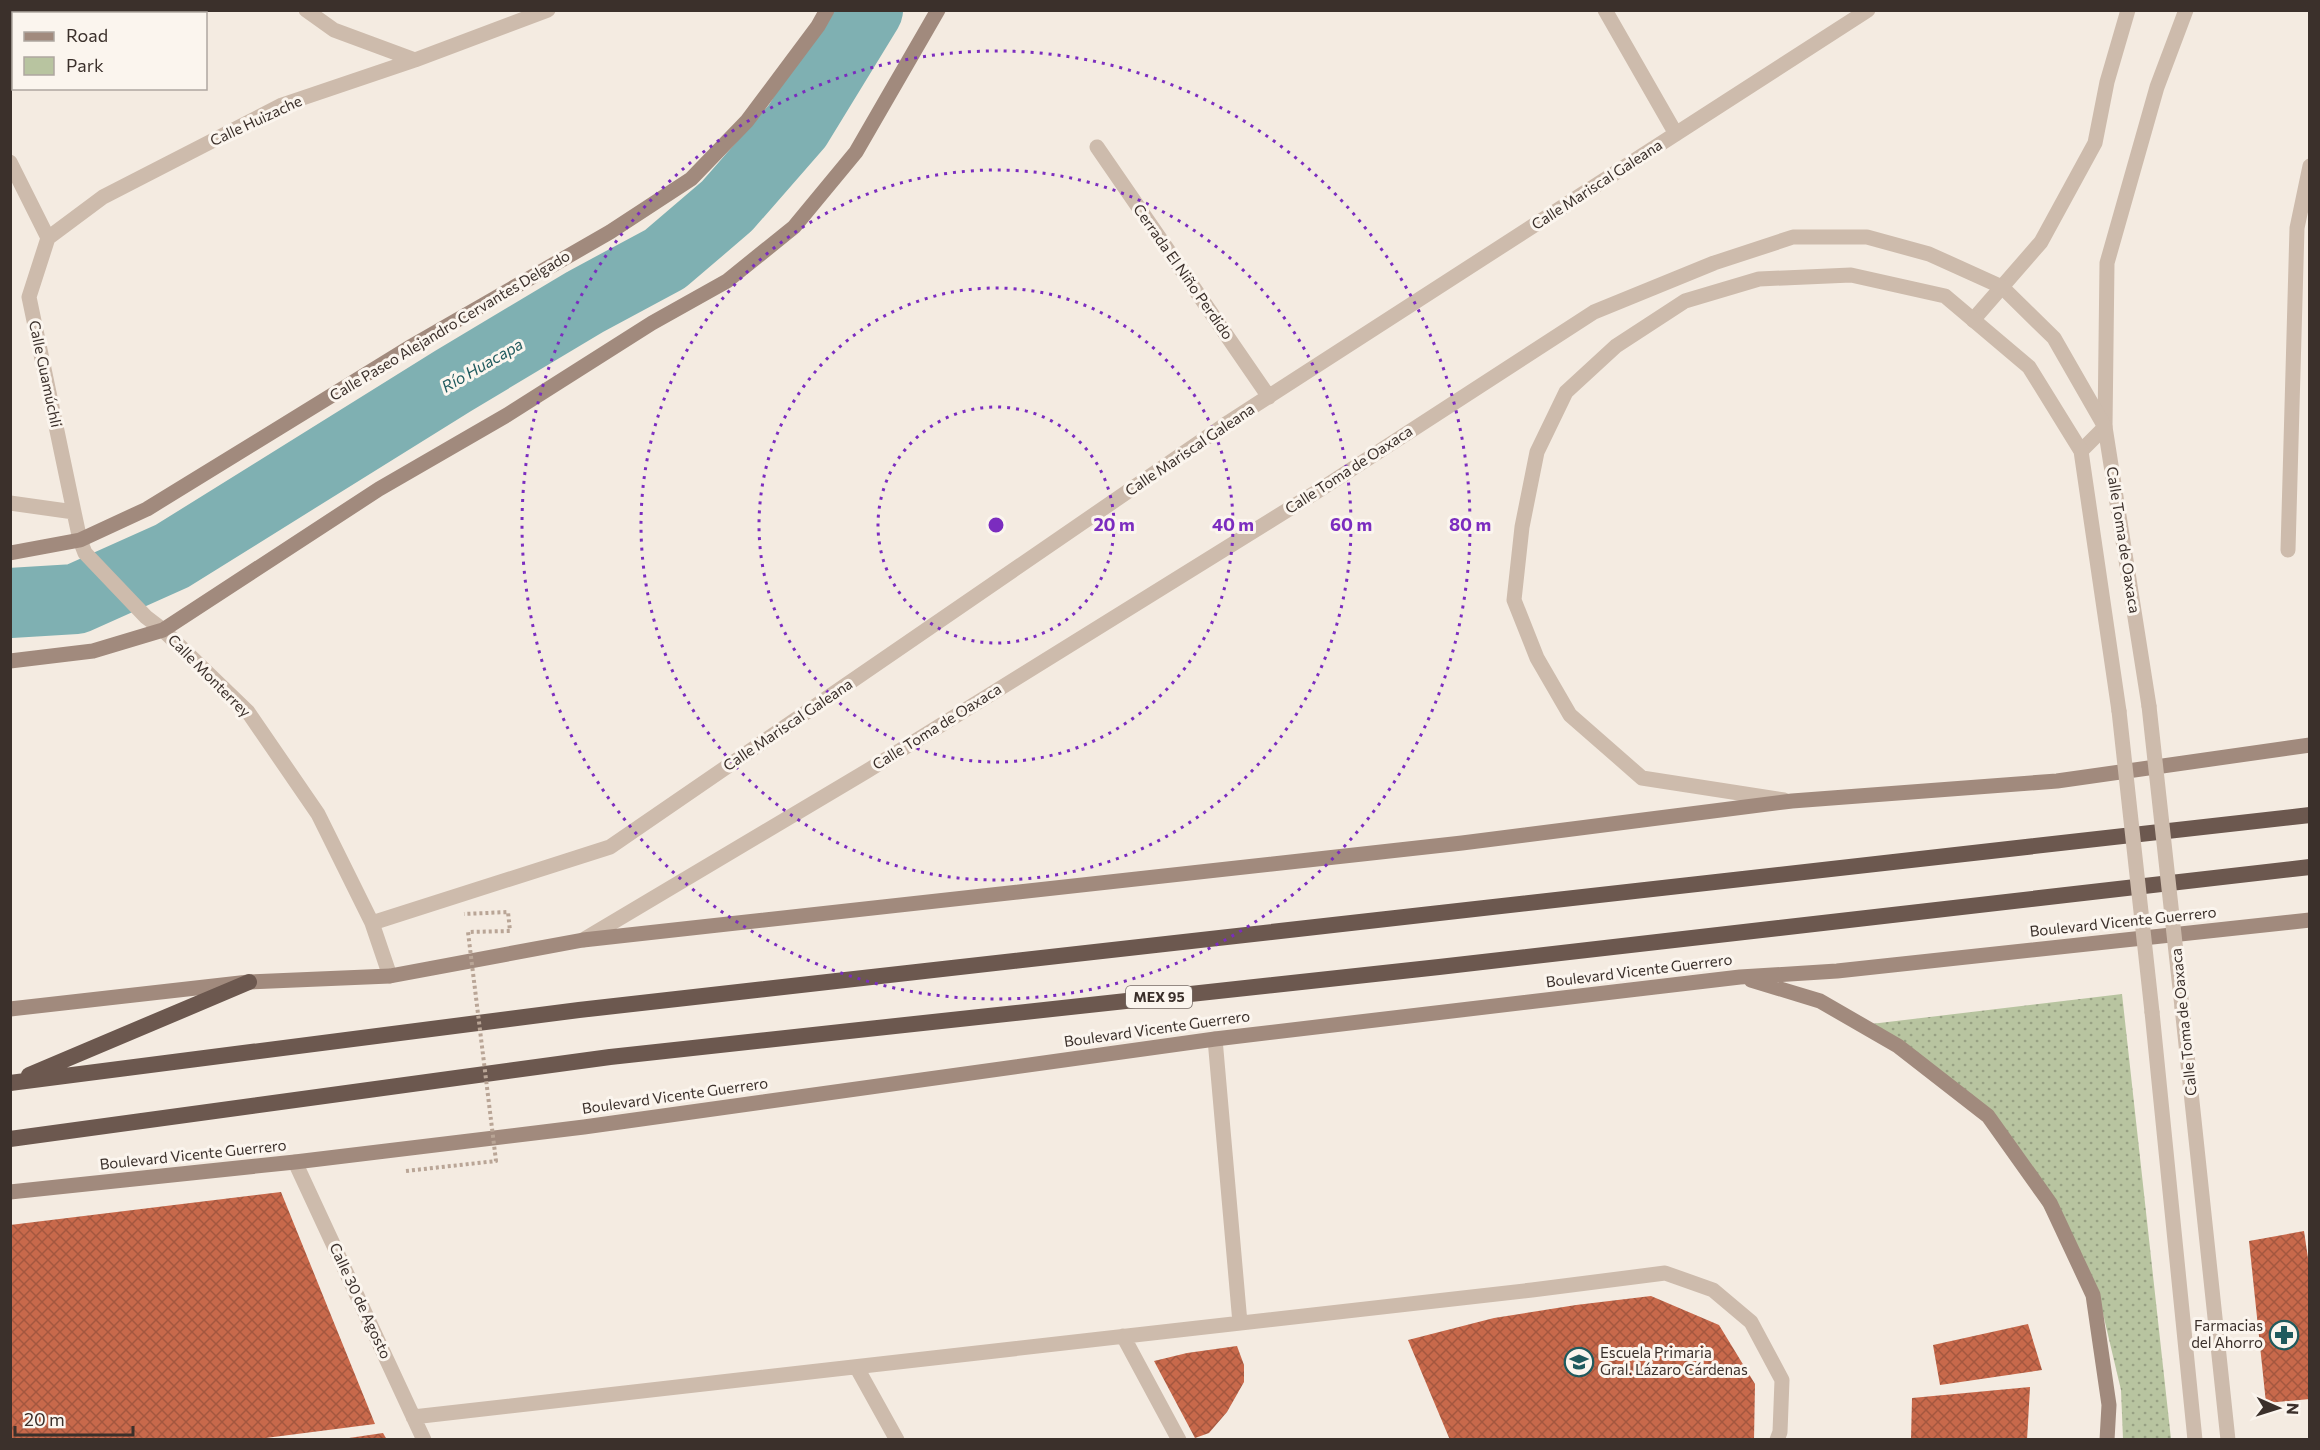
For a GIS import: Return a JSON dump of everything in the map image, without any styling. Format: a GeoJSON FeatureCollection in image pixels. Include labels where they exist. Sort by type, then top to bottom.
{"type":"FeatureCollection","features":[{"type":"Feature","properties":{"kind":"highway"},"geometry":{"type":"LineString","coordinates":[[10,1083],[591,1009],[2310,815]]}},
{"type":"Feature","properties":{"kind":"highway","name":"Boulevard Vicente Guerrero"},"geometry":{"type":"LineString","coordinates":[[10,1139],[610,1058],[2310,867]]}},
{"type":"Feature","properties":{"kind":"highway"},"geometry":{"type":"LineString","coordinates":[[10,1083],[249,982]]}},
{"type":"Feature","properties":{"kind":"main road","name":"Calle Paseo Alejandro Cervantes Delgado"},"geometry":{"type":"LineString","coordinates":[[10,553],[83,546],[412,346],[610,232],[691,179],[747,121],[818,26],[827,10]]}},
{"type":"Feature","properties":{"kind":"main road"},"geometry":{"type":"LineString","coordinates":[[10,662],[93,651],[164,630],[379,489],[507,415],[652,323],[727,281],[794,227],[856,152],[938,10]]}},
{"type":"Feature","properties":{"kind":"main road"},"geometry":{"type":"LineString","coordinates":[[10,1009],[249,982],[390,976],[583,940],[1462,843],[1792,801],[2057,781],[2310,745]]}},
{"type":"Feature","properties":{"kind":"main road","name":"Boulevard Vicente Guerrero"},"geometry":{"type":"LineString","coordinates":[[10,1192],[295,1162],[584,1127],[1215,1039],[1740,977],[1837,971],[2310,920]]}},
{"type":"Feature","properties":{"kind":"main road"},"geometry":{"type":"LineString","coordinates":[[1740,977],[1820,1001],[1898,1046],[1988,1116],[2050,1203],[2093,1295],[2109,1405],[2107,1440]]}},
{"type":"Feature","properties":{"kind":"street"},"geometry":{"type":"LineString","coordinates":[[306,10],[334,30],[415,60]]}},
{"type":"Feature","properties":{"kind":"street","name":"Calle Huizache"},"geometry":{"type":"LineString","coordinates":[[48,238],[104,197],[282,105],[415,60],[548,10]]}},
{"type":"Feature","properties":{"kind":"street"},"geometry":{"type":"LineString","coordinates":[[1605,10],[1676,134]]}},
{"type":"Feature","properties":{"kind":"street","name":"Calle Mariscal Galeana"},"geometry":{"type":"LineString","coordinates":[[372,923],[610,847],[1269,397],[1868,10]]}},
{"type":"Feature","properties":{"kind":"street"},"geometry":{"type":"LineString","coordinates":[[1973,320],[2041,242],[2096,143],[2107,82],[2128,10]]}},
{"type":"Feature","properties":{"kind":"street","name":"Calle Toma de Oaxaca"},"geometry":{"type":"LineString","coordinates":[[2186,10],[2157,87],[2107,263],[2105,427],[2149,706],[2228,1440]]}},
{"type":"Feature","properties":{"kind":"street","name":"Cerrada El Niño Perdido"},"geometry":{"type":"LineString","coordinates":[[1097,147],[1269,397]]}},
{"type":"Feature","properties":{"kind":"street"},"geometry":{"type":"LineString","coordinates":[[10,162],[48,238]]}},
{"type":"Feature","properties":{"kind":"street"},"geometry":{"type":"LineString","coordinates":[[2288,550],[2297,228],[2310,166]]}},
{"type":"Feature","properties":{"kind":"street","name":"Calle Toma de Oaxaca"},"geometry":{"type":"LineString","coordinates":[[583,940],[867,771],[1318,491],[1594,312],[1714,263],[1793,237],[1867,237],[1929,254],[2002,286],[2054,338],[2105,427]]}},
{"type":"Feature","properties":{"kind":"street","name":"Calle Guamúchli"},"geometry":{"type":"LineString","coordinates":[[48,238],[29,297],[74,512]]}},
{"type":"Feature","properties":{"kind":"street","name":"Calle Toma de Oaxaca"},"geometry":{"type":"LineString","coordinates":[[1792,801],[1642,778],[1570,716],[1537,658],[1514,600],[1522,526],[1537,452],[1566,392],[1616,346],[1685,302],[1759,279],[1851,275],[1945,296],[2029,367],[2081,451],[2119,711],[2195,1440]]}},
{"type":"Feature","properties":{"kind":"street"},"geometry":{"type":"LineString","coordinates":[[2081,451],[2105,427]]}},
{"type":"Feature","properties":{"kind":"street"},"geometry":{"type":"LineString","coordinates":[[10,502],[74,512],[83,546]]}},
{"type":"Feature","properties":{"kind":"street","name":"Calle Monterrey"},"geometry":{"type":"LineString","coordinates":[[83,546],[146,618],[164,630],[248,712],[318,814],[372,923],[390,976]]}},
{"type":"Feature","properties":{"kind":"street"},"geometry":{"type":"LineString","coordinates":[[2292,746],[2310,736]]}},
{"type":"Feature","properties":{"kind":"street"},"geometry":{"type":"LineString","coordinates":[[1215,1039],[1240,1323]]}},
{"type":"Feature","properties":{"kind":"street","name":"Calle 30 de Agosto"},"geometry":{"type":"LineString","coordinates":[[295,1162],[424,1440]]}},
{"type":"Feature","properties":{"kind":"street"},"geometry":{"type":"LineString","coordinates":[[413,1417],[857,1368],[1665,1273],[1713,1290],[1751,1322],[1782,1380],[1780,1432],[1777,1440]]}},
{"type":"Feature","properties":{"kind":"street"},"geometry":{"type":"LineString","coordinates":[[1123,1336],[1179,1440]]}},
{"type":"Feature","properties":{"kind":"street"},"geometry":{"type":"LineString","coordinates":[[857,1368],[897,1440]]}},
{"type":"Feature","properties":{"kind":"path"},"geometry":{"type":"LineString","coordinates":[[406,1171],[496,1161],[468,932],[510,931],[508,912],[464,914]]}},
{"type":"Feature","properties":{"kind":"green space"},"geometry":{"type":"Polygon","coordinates":[[[2122,994],[2171,1439],[2123,1439],[2121,1390],[2100,1301],[1987,1113],[1871,1024],[2122,994]]]}},
{"type":"Feature","properties":{"kind":"building"},"geometry":{"type":"Polygon","coordinates":[[[281,1192],[375,1424],[250,1440],[10,1440],[10,1225],[281,1192]]]}},
{"type":"Feature","properties":{"kind":"building","name":"Farmacias del Ahorro"},"geometry":{"type":"Polygon","coordinates":[[[2304,1231],[2310,1272],[2310,1399],[2266,1403],[2249,1241],[2304,1231]]]}},
{"type":"Feature","properties":{"kind":"building","name":"Escuela Primaria Gral. Lázaro Cárdenas"},"geometry":{"type":"Polygon","coordinates":[[[1651,1296],[1719,1325],[1755,1384],[1754,1440],[1450,1440],[1408,1340],[1494,1318],[1651,1296]]]}},
{"type":"Feature","properties":{"kind":"building"},"geometry":{"type":"Polygon","coordinates":[[[2028,1324],[2042,1370],[1940,1385],[1933,1345],[2028,1324]]]}},
{"type":"Feature","properties":{"kind":"building"},"geometry":{"type":"Polygon","coordinates":[[[1237,1346],[1244,1365],[1244,1382],[1227,1412],[1209,1433],[1195,1438],[1154,1361],[1187,1353],[1237,1346]]]}},
{"type":"Feature","properties":{"kind":"building"},"geometry":{"type":"Polygon","coordinates":[[[2030,1387],[2027,1440],[1911,1440],[1912,1398],[2030,1387]]]}},
{"type":"Feature","properties":{"kind":"building"},"geometry":{"type":"Polygon","coordinates":[[[383,1433],[387,1440],[349,1440],[349,1438],[383,1433]]]}},
{"type":"Feature","properties":{"kind":"waterway","name":"Río Huacapa"},"geometry":{"type":"LineString","coordinates":[[10,603],[76,599],[172,556],[453,381],[585,302],[665,259],[727,206],[797,126],[868,10]]}},
{"type":"Feature","properties":{"kind":"place","name":"Farmacias del Ahorro"},"geometry":{"type":"Point","coordinates":[2284,1335]}},
{"type":"Feature","properties":{"kind":"place","name":"Escuela Primaria Gral. Lázaro Cárdenas"},"geometry":{"type":"Point","coordinates":[1579,1362]}}]}
